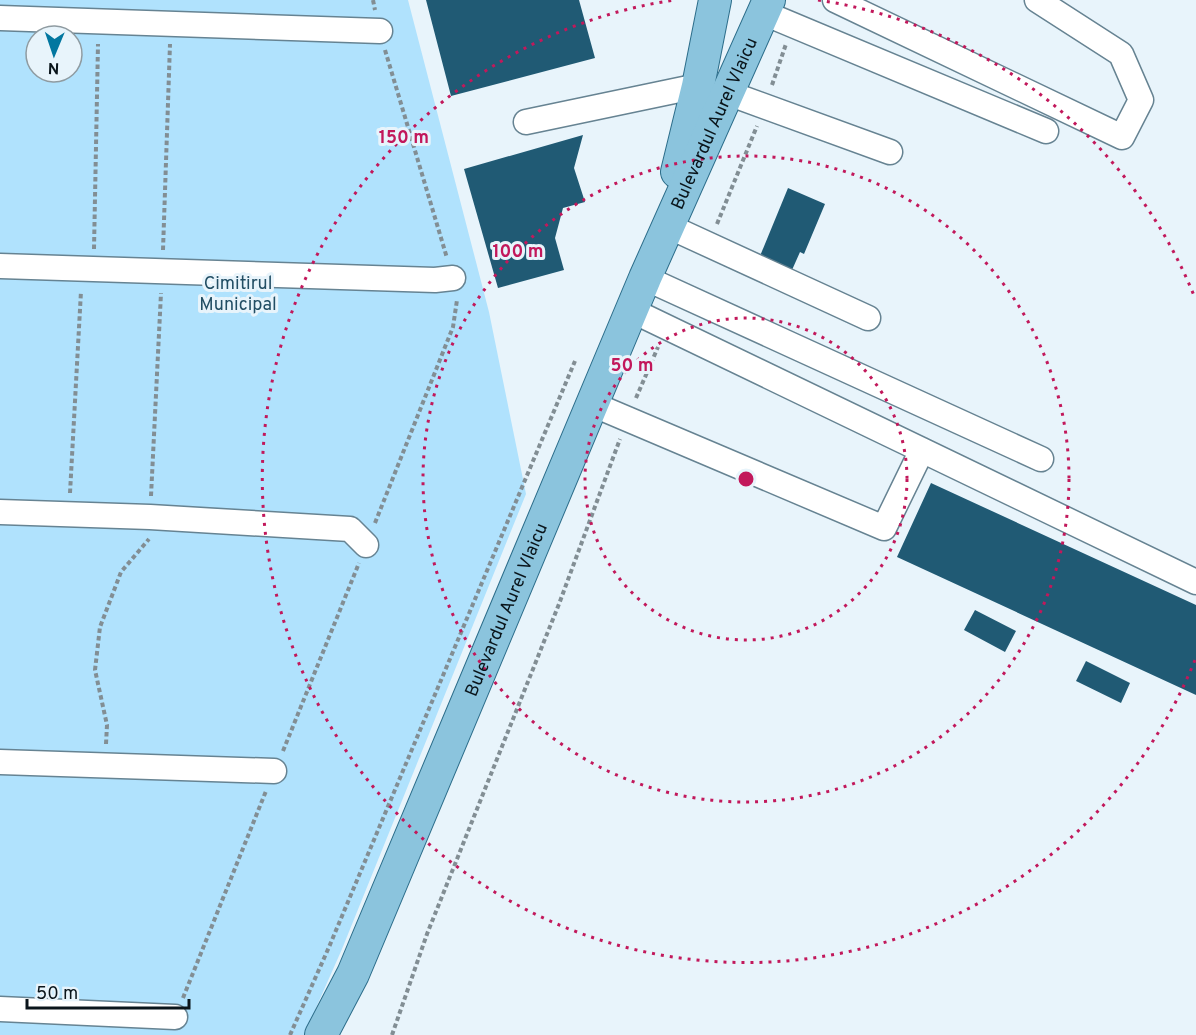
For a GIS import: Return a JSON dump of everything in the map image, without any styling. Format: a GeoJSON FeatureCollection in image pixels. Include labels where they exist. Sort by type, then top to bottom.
{"type":"FeatureCollection","features":[{"type":"Feature","properties":{"kind":"main road","name":"Bulevardul Aurel Vlaicu"},"geometry":{"type":"LineString","coordinates":[[663,236],[698,86],[715,0]]}},
{"type":"Feature","properties":{"kind":"main road","name":"Bulevardul Aurel Vlaicu"},"geometry":{"type":"LineString","coordinates":[[321,1035],[353,974],[645,278],[766,7]]}},
{"type":"Feature","properties":{"kind":"main road","name":"Bulevardul Aurel Vlaicu"},"geometry":{"type":"LineString","coordinates":[[345,1035],[353,974]]}},
{"type":"Feature","properties":{"kind":"lane"},"geometry":{"type":"LineString","coordinates":[[835,0],[1122,137],[1141,100],[1121,54],[1037,0]]}},
{"type":"Feature","properties":{"kind":"lane"},"geometry":{"type":"LineString","coordinates":[[766,7],[793,26],[1046,131]]}},
{"type":"Feature","properties":{"kind":"lane"},"geometry":{"type":"LineString","coordinates":[[0,18],[380,31]]}},
{"type":"Feature","properties":{"kind":"lane"},"geometry":{"type":"LineString","coordinates":[[526,122],[698,86]]}},
{"type":"Feature","properties":{"kind":"lane"},"geometry":{"type":"LineString","coordinates":[[728,93],[890,152]]}},
{"type":"Feature","properties":{"kind":"lane"},"geometry":{"type":"LineString","coordinates":[[663,236],[708,245],[868,318]]}},
{"type":"Feature","properties":{"kind":"lane"},"geometry":{"type":"LineString","coordinates":[[0,266],[435,280],[453,278]]}},
{"type":"Feature","properties":{"kind":"lane"},"geometry":{"type":"LineString","coordinates":[[645,278],[1041,459]]}},
{"type":"Feature","properties":{"kind":"lane"},"geometry":{"type":"LineString","coordinates":[[632,310],[1196,582]]}},
{"type":"Feature","properties":{"kind":"lane"},"geometry":{"type":"LineString","coordinates":[[592,404],[884,528],[922,450]]}},
{"type":"Feature","properties":{"kind":"lane"},"geometry":{"type":"LineString","coordinates":[[0,512],[167,518],[350,529],[366,544]]}},
{"type":"Feature","properties":{"kind":"lane"},"geometry":{"type":"LineString","coordinates":[[0,762],[274,771]]}},
{"type":"Feature","properties":{"kind":"lane"},"geometry":{"type":"LineString","coordinates":[[0,1009],[175,1017]]}},
{"type":"Feature","properties":{"kind":"path"},"geometry":{"type":"LineString","coordinates":[[69,514],[88,269],[99,22]]}},
{"type":"Feature","properties":{"kind":"path"},"geometry":{"type":"LineString","coordinates":[[708,245],[765,106],[793,26]]}},
{"type":"Feature","properties":{"kind":"path"},"geometry":{"type":"LineString","coordinates":[[392,1035],[427,934],[560,604],[627,419],[666,327]]}},
{"type":"Feature","properties":{"kind":"path"},"geometry":{"type":"LineString","coordinates":[[290,1035],[575,361]]}},
{"type":"Feature","properties":{"kind":"path"},"geometry":{"type":"LineString","coordinates":[[105,765],[107,725],[95,670],[100,627],[121,572],[167,518]]}},
{"type":"Feature","properties":{"kind":"green space","name":"Cimitirul Municipal"},"geometry":{"type":"Polygon","coordinates":[[[0,0],[408,0],[489,312],[526,494],[342,949],[304,1035],[0,1035],[0,0]]]}},
{"type":"Feature","properties":{"kind":"building"},"geometry":{"type":"Polygon","coordinates":[[[426,0],[579,0],[595,58],[451,96],[426,0]]]}},
{"type":"Feature","properties":{"kind":"building"},"geometry":{"type":"Polygon","coordinates":[[[583,135],[574,168],[585,202],[563,208],[555,238],[564,270],[498,288],[464,169],[583,135]]]}},
{"type":"Feature","properties":{"kind":"building"},"geometry":{"type":"Polygon","coordinates":[[[788,188],[825,204],[804,254],[800,252],[792,270],[760,256],[788,188]]]}},
{"type":"Feature","properties":{"kind":"building"},"geometry":{"type":"Polygon","coordinates":[[[931,483],[1196,605],[1196,695],[897,557],[931,483]]]}},
{"type":"Feature","properties":{"kind":"building"},"geometry":{"type":"Polygon","coordinates":[[[975,610],[1016,631],[1005,652],[964,630],[975,610]]]}},
{"type":"Feature","properties":{"kind":"building"},"geometry":{"type":"Polygon","coordinates":[[[1086,661],[1130,683],[1121,703],[1076,681],[1086,661]]]}}]}
